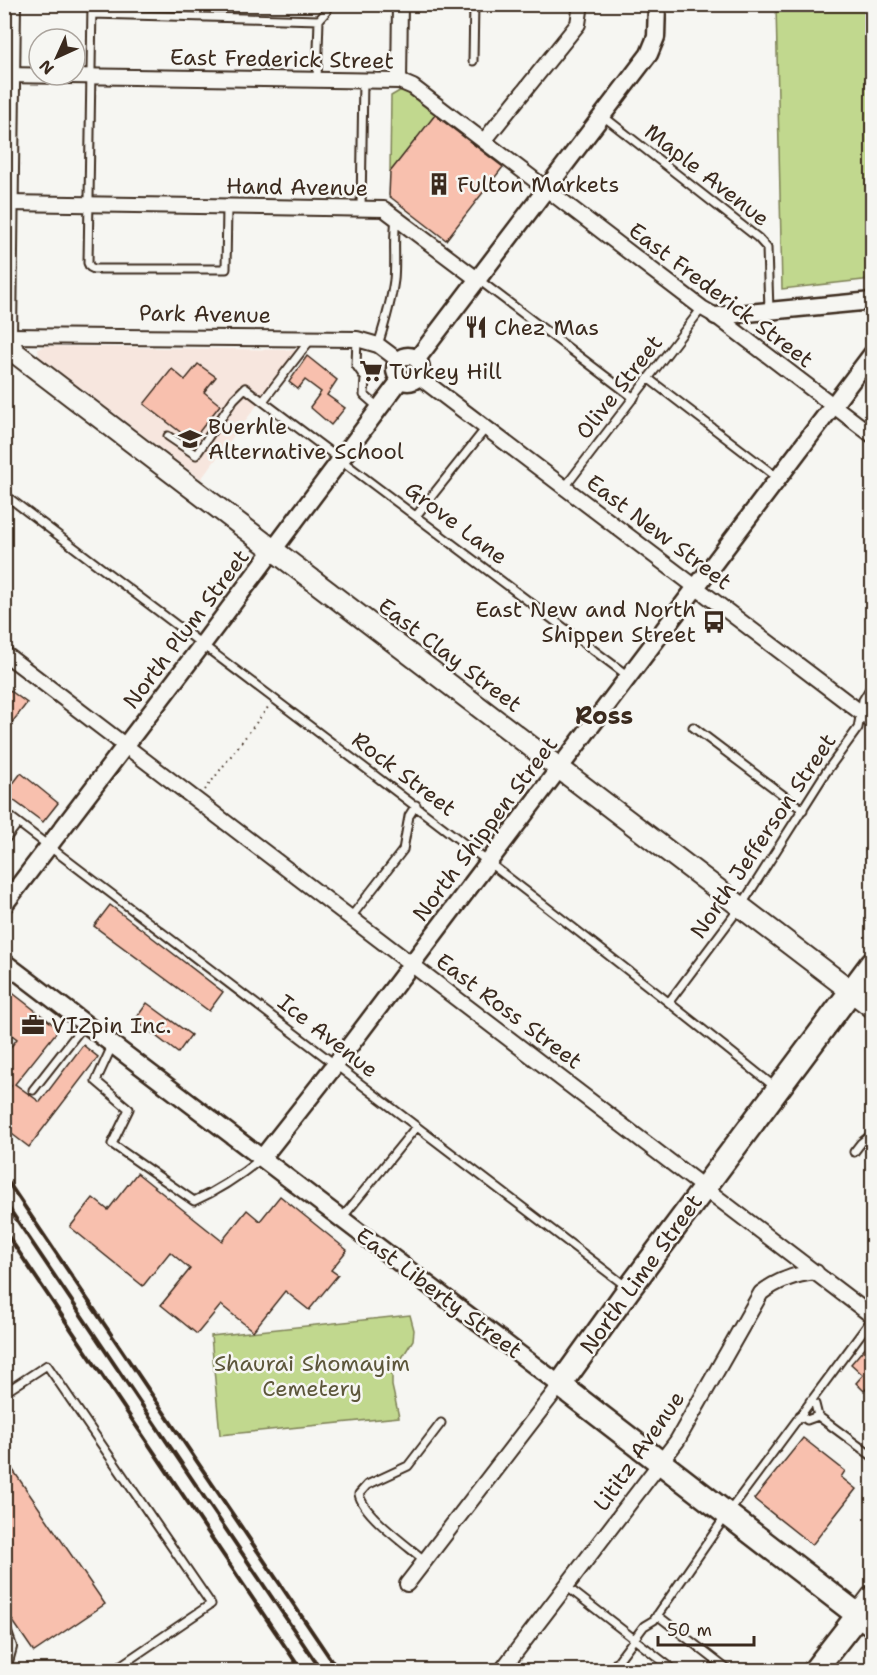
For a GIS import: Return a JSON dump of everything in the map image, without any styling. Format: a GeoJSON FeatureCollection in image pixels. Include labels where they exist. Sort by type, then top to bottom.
{"type":"FeatureCollection","features":[{"type":"Feature","properties":{"kind":"highway","name":"North Lime Street"},"geometry":{"type":"LineString","coordinates":[[560,1385],[873,963]]}},
{"type":"Feature","properties":{"kind":"highway","name":"East Liberty Street"},"geometry":{"type":"LineString","coordinates":[[560,1385],[865,1620]]}},
{"type":"Feature","properties":{"kind":"highway"},"geometry":{"type":"LineString","coordinates":[[815,1671],[865,1620]]}},
{"type":"Feature","properties":{"kind":"main road"},"geometry":{"type":"LineString","coordinates":[[5,335],[7,75],[10,4]]}},
{"type":"Feature","properties":{"kind":"main road","name":"East Clay Street"},"geometry":{"type":"LineString","coordinates":[[5,335],[19,357],[873,1007]]}},
{"type":"Feature","properties":{"kind":"main road"},"geometry":{"type":"LineString","coordinates":[[865,1620],[873,1596]]}},
{"type":"Feature","properties":{"kind":"street"},"geometry":{"type":"LineString","coordinates":[[399,81],[400,4]]}},
{"type":"Feature","properties":{"kind":"street"},"geometry":{"type":"LineString","coordinates":[[484,141],[578,24],[581,4]]}},
{"type":"Feature","properties":{"kind":"street"},"geometry":{"type":"LineString","coordinates":[[417,359],[652,48],[657,31],[657,4]]}},
{"type":"Feature","properties":{"kind":"street","name":"East Frederick Street"},"geometry":{"type":"LineString","coordinates":[[7,75],[399,81],[413,87],[873,435]]}},
{"type":"Feature","properties":{"kind":"street","name":"Hand Avenue"},"geometry":{"type":"LineString","coordinates":[[6,203],[384,209],[477,279]]}},
{"type":"Feature","properties":{"kind":"street"},"geometry":{"type":"LineString","coordinates":[[709,312],[769,311],[873,302]]}},
{"type":"Feature","properties":{"kind":"street","name":"Park Avenue"},"geometry":{"type":"LineString","coordinates":[[5,335],[357,339],[378,345],[398,360]]}},
{"type":"Feature","properties":{"kind":"street","name":"North Shippen Street"},"geometry":{"type":"LineString","coordinates":[[262,1158],[336,1064],[873,354]]}},
{"type":"Feature","properties":{"kind":"street"},"geometry":{"type":"LineString","coordinates":[[405,356],[417,359],[422,370],[418,377],[412,381],[401,379],[396,372],[398,360],[405,356]]}},
{"type":"Feature","properties":{"kind":"street","name":"East New Street"},"geometry":{"type":"LineString","coordinates":[[418,377],[873,721]]}},
{"type":"Feature","properties":{"kind":"street","name":"North Plum Street"},"geometry":{"type":"LineString","coordinates":[[4,905],[401,379]]}},
{"type":"Feature","properties":{"kind":"street","name":"East Ross Street"},"geometry":{"type":"LineString","coordinates":[[4,653],[873,1317]]}},
{"type":"Feature","properties":{"kind":"street","name":"East Liberty Street"},"geometry":{"type":"LineString","coordinates":[[4,962],[560,1385]]}},
{"type":"Feature","properties":{"kind":"street","name":"Lititz Avenue"},"geometry":{"type":"LineString","coordinates":[[502,1671],[662,1463],[677,1441],[761,1293],[797,1274],[816,1272]]}},
{"type":"Feature","properties":{"kind":"street","name":"North Lime Street"},"geometry":{"type":"LineString","coordinates":[[407,1584],[560,1385]]}},
{"type":"Feature","properties":{"kind":"street"},"geometry":{"type":"LineString","coordinates":[[4,1634],[9,1647],[4,1665]]}},
{"type":"Feature","properties":{"kind":"lane"},"geometry":{"type":"LineString","coordinates":[[92,4],[88,205],[88,263],[90,267],[94,269],[226,269],[228,207]]}},
{"type":"Feature","properties":{"kind":"lane"},"geometry":{"type":"LineString","coordinates":[[317,80],[319,20],[326,12],[327,4]]}},
{"type":"Feature","properties":{"kind":"lane"},"geometry":{"type":"LineString","coordinates":[[473,61],[474,4]]}},
{"type":"Feature","properties":{"kind":"lane"},"geometry":{"type":"LineString","coordinates":[[92,14],[319,20]]}},
{"type":"Feature","properties":{"kind":"lane"},"geometry":{"type":"LineString","coordinates":[[361,208],[363,80]]}},
{"type":"Feature","properties":{"kind":"lane","name":"Maple Avenue"},"geometry":{"type":"LineString","coordinates":[[602,116],[753,233],[767,248],[769,311]]}},
{"type":"Feature","properties":{"kind":"lane"},"geometry":{"type":"LineString","coordinates":[[378,345],[388,315],[394,278],[396,218]]}},
{"type":"Feature","properties":{"kind":"lane","name":"Hand Avenue"},"geometry":{"type":"LineString","coordinates":[[477,279],[634,398]]}},
{"type":"Feature","properties":{"kind":"lane","name":"Olive Street"},"geometry":{"type":"LineString","coordinates":[[565,487],[649,379],[709,312]]}},
{"type":"Feature","properties":{"kind":"lane"},"geometry":{"type":"LineString","coordinates":[[168,436],[196,455],[234,399],[245,388],[262,401],[311,338]]}},
{"type":"Feature","properties":{"kind":"lane"},"geometry":{"type":"LineString","coordinates":[[357,339],[356,365],[365,378],[364,395],[379,408]]}},
{"type":"Feature","properties":{"kind":"lane"},"geometry":{"type":"LineString","coordinates":[[649,379],[778,478]]}},
{"type":"Feature","properties":{"kind":"lane","name":"Grove Lane"},"geometry":{"type":"LineString","coordinates":[[262,401],[628,676]]}},
{"type":"Feature","properties":{"kind":"lane"},"geometry":{"type":"LineString","coordinates":[[416,516],[486,428]]}},
{"type":"Feature","properties":{"kind":"lane","name":"Rock Street"},"geometry":{"type":"LineString","coordinates":[[4,494],[489,861],[778,1090]]}},
{"type":"Feature","properties":{"kind":"lane","name":"North Jefferson Street"},"geometry":{"type":"LineString","coordinates":[[669,1002],[741,906],[826,772],[858,728],[863,700],[873,685]]}},
{"type":"Feature","properties":{"kind":"lane"},"geometry":{"type":"LineString","coordinates":[[693,727],[802,810]]}},
{"type":"Feature","properties":{"kind":"lane"},"geometry":{"type":"LineString","coordinates":[[351,917],[403,850],[410,816],[416,805]]}},
{"type":"Feature","properties":{"kind":"lane","name":"Ice Avenue"},"geometry":{"type":"LineString","coordinates":[[4,812],[629,1289]]}},
{"type":"Feature","properties":{"kind":"lane"},"geometry":{"type":"LineString","coordinates":[[4,841],[18,823]]}},
{"type":"Feature","properties":{"kind":"lane"},"geometry":{"type":"LineString","coordinates":[[33,1090],[86,1023]]}},
{"type":"Feature","properties":{"kind":"lane"},"geometry":{"type":"LineString","coordinates":[[113,1044],[96,1081],[129,1109],[112,1144],[194,1201],[212,1194],[262,1158]]}},
{"type":"Feature","properties":{"kind":"lane"},"geometry":{"type":"LineString","coordinates":[[341,1218],[416,1127]]}},
{"type":"Feature","properties":{"kind":"lane"},"geometry":{"type":"LineString","coordinates":[[854,1152],[865,1139],[873,1134]]}},
{"type":"Feature","properties":{"kind":"lane"},"geometry":{"type":"LineString","coordinates":[[611,1671],[644,1626],[657,1616],[728,1513],[873,1317]]}},
{"type":"Feature","properties":{"kind":"lane"},"geometry":{"type":"LineString","coordinates":[[4,1393],[47,1365],[211,1604],[114,1671]]}},
{"type":"Feature","properties":{"kind":"lane"},"geometry":{"type":"LineString","coordinates":[[810,1401],[815,1404],[818,1416],[873,1456]]}},
{"type":"Feature","properties":{"kind":"lane"},"geometry":{"type":"LineString","coordinates":[[800,1415],[807,1420],[818,1416]]}},
{"type":"Feature","properties":{"kind":"lane"},"geometry":{"type":"LineString","coordinates":[[425,1561],[374,1516],[360,1499],[359,1494],[367,1485],[408,1466],[441,1423]]}},
{"type":"Feature","properties":{"kind":"lane"},"geometry":{"type":"LineString","coordinates":[[566,1586],[674,1671]]}},
{"type":"Feature","properties":{"kind":"lane"},"geometry":{"type":"LineString","coordinates":[[657,1616],[729,1671]]}},
{"type":"Feature","properties":{"kind":"path"},"geometry":{"type":"LineString","coordinates":[[197,799],[275,699]]}},
{"type":"Feature","properties":{"kind":"shaded area","name":"Buerhle Alternative School"},"geometry":{"type":"Polygon","coordinates":[[[44,346],[299,350],[201,479],[39,356],[38,349],[44,346]]]}},
{"type":"Feature","properties":{"kind":"green space"},"geometry":{"type":"Polygon","coordinates":[[[776,5],[872,5],[872,279],[782,289],[776,5]]]}},
{"type":"Feature","properties":{"kind":"green space"},"geometry":{"type":"Polygon","coordinates":[[[403,89],[437,113],[390,172],[391,96],[403,89]]]}},
{"type":"Feature","properties":{"kind":"green space","name":"Shaurai Shomayim Cemetery"},"geometry":{"type":"Polygon","coordinates":[[[410,1315],[414,1330],[413,1340],[392,1374],[392,1386],[399,1417],[220,1435],[211,1336],[410,1315]]]}},
{"type":"Feature","properties":{"kind":"building","name":"Fulton Markets"},"geometry":{"type":"Polygon","coordinates":[[[435,115],[503,167],[446,240],[389,196],[390,172],[435,115]]]}},
{"type":"Feature","properties":{"kind":"building"},"geometry":{"type":"Polygon","coordinates":[[[307,356],[337,380],[327,395],[345,408],[331,425],[310,407],[321,392],[305,380],[298,389],[289,382],[307,356]]]}},
{"type":"Feature","properties":{"kind":"building"},"geometry":{"type":"Polygon","coordinates":[[[198,364],[216,377],[204,392],[220,405],[192,441],[144,404],[172,369],[185,380],[198,364]]]}},
{"type":"Feature","properties":{"kind":"building"},"geometry":{"type":"Polygon","coordinates":[[[4,686],[27,703],[4,733],[4,686]]]}},
{"type":"Feature","properties":{"kind":"building"},"geometry":{"type":"Polygon","coordinates":[[[21,773],[58,803],[43,822],[5,794],[21,773]]]}},
{"type":"Feature","properties":{"kind":"building"},"geometry":{"type":"Polygon","coordinates":[[[110,905],[223,992],[209,1011],[94,926],[110,905]]]}},
{"type":"Feature","properties":{"kind":"building"},"geometry":{"type":"Polygon","coordinates":[[[10,991],[59,1029],[15,1084],[40,1102],[83,1045],[98,1057],[29,1147],[4,1128],[4,1096],[11,1086],[4,1081],[4,1056],[17,1039],[4,1029],[4,999],[10,991]]]}},
{"type":"Feature","properties":{"kind":"building"},"geometry":{"type":"Polygon","coordinates":[[[147,1003],[191,1035],[178,1053],[135,1020],[147,1003]]]}},
{"type":"Feature","properties":{"kind":"building"},"geometry":{"type":"Polygon","coordinates":[[[137,1173],[222,1241],[247,1210],[260,1221],[280,1196],[347,1250],[331,1270],[338,1275],[309,1310],[285,1291],[253,1331],[221,1305],[197,1334],[161,1305],[190,1269],[170,1252],[143,1286],[70,1227],[93,1198],[108,1210],[137,1173]]]}},
{"type":"Feature","properties":{"kind":"building"},"geometry":{"type":"Polygon","coordinates":[[[873,1338],[873,1382],[864,1391],[856,1383],[863,1375],[851,1364],[873,1338]]]}},
{"type":"Feature","properties":{"kind":"building"},"geometry":{"type":"Polygon","coordinates":[[[803,1438],[845,1471],[841,1477],[856,1489],[812,1545],[754,1499],[803,1438]]]}},
{"type":"Feature","properties":{"kind":"building"},"geometry":{"type":"Polygon","coordinates":[[[4,1457],[105,1604],[34,1652],[4,1608],[4,1457]]]}},
{"type":"Feature","properties":{"kind":"railway"},"geometry":{"type":"LineString","coordinates":[[4,1176],[338,1670]]}},
{"type":"Feature","properties":{"kind":"railway"},"geometry":{"type":"LineString","coordinates":[[4,1201],[321,1670]]}},
{"type":"Feature","properties":{"kind":"railway"},"geometry":{"type":"LineString","coordinates":[[4,1230],[301,1670]]}},
{"type":"Feature","properties":{"kind":"place","name":"Fulton Markets"},"geometry":{"type":"Point","coordinates":[439,184]}},
{"type":"Feature","properties":{"kind":"place","name":"Chez Mas"},"geometry":{"type":"Point","coordinates":[476,327]}},
{"type":"Feature","properties":{"kind":"place","name":"Turkey Hill"},"geometry":{"type":"Point","coordinates":[371,371]}},
{"type":"Feature","properties":{"kind":"place","name":"Buerhle Alternative School"},"geometry":{"type":"Point","coordinates":[190,439]}},
{"type":"Feature","properties":{"kind":"place","name":"East New and North Shippen Street"},"geometry":{"type":"Point","coordinates":[714,622]}},
{"type":"Feature","properties":{"kind":"place","name":"VIZpin Inc."},"geometry":{"type":"Point","coordinates":[33,1025]}},
{"type":"Feature","properties":{"kind":"district","name":"Ross"},"geometry":{"type":"Point","coordinates":[604,716]}}]}
